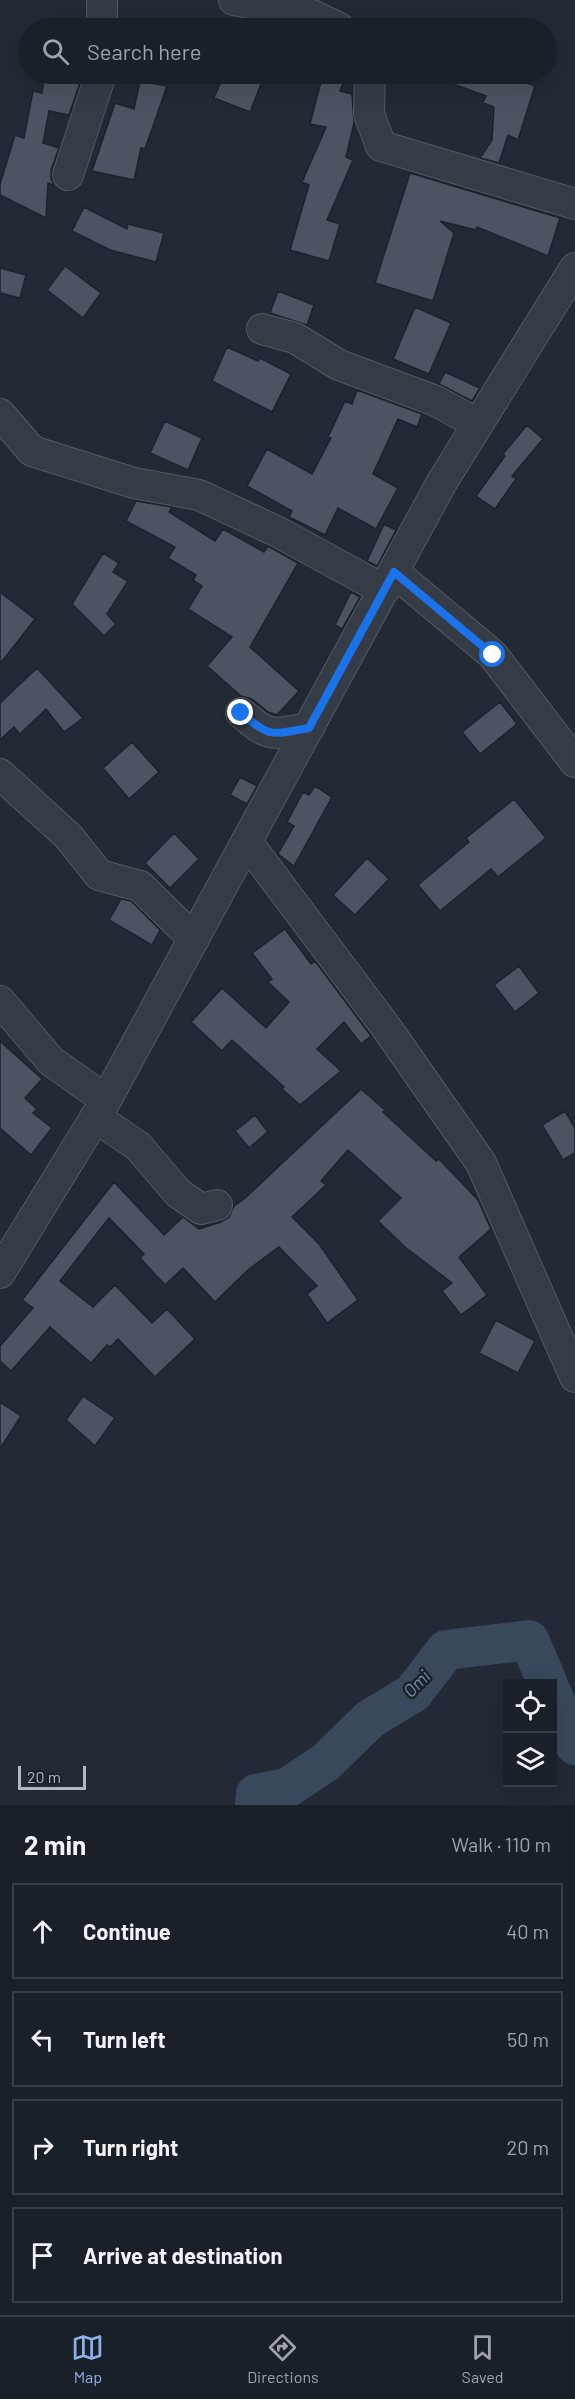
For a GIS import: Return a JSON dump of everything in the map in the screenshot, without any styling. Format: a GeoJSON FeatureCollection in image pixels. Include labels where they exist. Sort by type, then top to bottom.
{"type":"FeatureCollection","features":[{"type":"Feature","properties":{"kind":"street"},"geometry":{"type":"LineString","coordinates":[[102,0],[102,18]]}},
{"type":"Feature","properties":{"kind":"street"},"geometry":{"type":"LineString","coordinates":[[234,0],[318,18]]}},
{"type":"Feature","properties":{"kind":"street"},"geometry":{"type":"LineString","coordinates":[[68,175],[98,84]]}},
{"type":"Feature","properties":{"kind":"street"},"geometry":{"type":"LineString","coordinates":[[370,84],[369,114],[381,146],[575,204]]}},
{"type":"Feature","properties":{"kind":"street"},"geometry":{"type":"LineString","coordinates":[[0,1274],[101,1109],[442,482],[575,268]]}},
{"type":"Feature","properties":{"kind":"street"},"geometry":{"type":"LineString","coordinates":[[262,329],[295,338],[339,364],[436,401],[478,424]]}},
{"type":"Feature","properties":{"kind":"street"},"geometry":{"type":"LineString","coordinates":[[0,414],[32,451],[134,483],[199,495],[389,581],[493,655],[575,762]]}},
{"type":"Feature","properties":{"kind":"street"},"geometry":{"type":"LineString","coordinates":[[241,713],[261,730],[274,734],[309,728]]}},
{"type":"Feature","properties":{"kind":"street"},"geometry":{"type":"LineString","coordinates":[[0,774],[69,837],[99,875],[140,886],[194,939]]}},
{"type":"Feature","properties":{"kind":"street"},"geometry":{"type":"LineString","coordinates":[[247,842],[386,1027],[481,1162],[575,1377]]}},
{"type":"Feature","properties":{"kind":"street"},"geometry":{"type":"LineString","coordinates":[[0,1001],[51,1061],[138,1146],[178,1193],[201,1209],[217,1204]]}},
{"type":"Feature","properties":{"kind":"building"},"geometry":{"type":"Polygon","coordinates":[[[43,84],[80,84],[69,115],[49,111],[43,143],[59,148],[51,170],[54,185],[48,183],[46,218],[0,195],[0,184],[15,135],[24,138],[33,91],[42,93],[43,84]]]}},
{"type":"Feature","properties":{"kind":"building"},"geometry":{"type":"Polygon","coordinates":[[[139,84],[167,86],[145,149],[141,148],[134,180],[92,171],[115,103],[134,109],[139,84]]]}},
{"type":"Feature","properties":{"kind":"building"},"geometry":{"type":"Polygon","coordinates":[[[220,84],[261,84],[250,112],[214,98],[220,84]]]}},
{"type":"Feature","properties":{"kind":"building"},"geometry":{"type":"Polygon","coordinates":[[[320,84],[343,84],[340,91],[352,94],[354,123],[346,157],[353,160],[327,220],[340,224],[329,261],[290,250],[309,185],[302,182],[326,127],[310,124],[320,84]]]}},
{"type":"Feature","properties":{"kind":"building"},"geometry":{"type":"Polygon","coordinates":[[[453,84],[530,84],[535,86],[518,140],[508,135],[499,163],[480,158],[492,140],[494,107],[483,103],[486,96],[453,84]]]}},
{"type":"Feature","properties":{"kind":"building"},"geometry":{"type":"Polygon","coordinates":[[[410,173],[560,218],[548,256],[477,227],[476,230],[440,221],[454,233],[433,301],[375,283],[410,173]]]}},
{"type":"Feature","properties":{"kind":"building"},"geometry":{"type":"Polygon","coordinates":[[[84,207],[127,229],[128,224],[164,233],[156,262],[110,250],[72,231],[84,207]]]}},
{"type":"Feature","properties":{"kind":"building"},"geometry":{"type":"Polygon","coordinates":[[[65,266],[101,293],[83,318],[47,290],[65,266]]]}},
{"type":"Feature","properties":{"kind":"building"},"geometry":{"type":"Polygon","coordinates":[[[0,268],[26,275],[20,298],[0,293],[0,268]]]}},
{"type":"Feature","properties":{"kind":"building"},"geometry":{"type":"Polygon","coordinates":[[[278,291],[314,305],[307,325],[270,313],[278,291]]]}},
{"type":"Feature","properties":{"kind":"building"},"geometry":{"type":"Polygon","coordinates":[[[415,307],[451,323],[429,374],[393,359],[415,307]]]}},
{"type":"Feature","properties":{"kind":"building"},"geometry":{"type":"Polygon","coordinates":[[[227,347],[258,361],[260,358],[291,374],[272,412],[212,381],[227,347]]]}},
{"type":"Feature","properties":{"kind":"building"},"geometry":{"type":"Polygon","coordinates":[[[445,372],[480,388],[472,401],[439,384],[445,372]]]}},
{"type":"Feature","properties":{"kind":"building"},"geometry":{"type":"Polygon","coordinates":[[[357,390],[422,414],[417,427],[398,419],[373,474],[398,488],[376,529],[338,508],[325,535],[289,517],[292,511],[247,486],[267,449],[312,474],[331,438],[328,437],[345,401],[352,404],[357,390]]]}},
{"type":"Feature","properties":{"kind":"building"},"geometry":{"type":"Polygon","coordinates":[[[165,421],[202,438],[188,470],[150,453],[165,421]]]}},
{"type":"Feature","properties":{"kind":"building"},"geometry":{"type":"Polygon","coordinates":[[[527,425],[543,439],[512,476],[516,479],[495,509],[476,496],[505,456],[503,454],[527,425]]]}},
{"type":"Feature","properties":{"kind":"building"},"geometry":{"type":"Polygon","coordinates":[[[136,501],[172,507],[169,512],[215,541],[223,529],[264,552],[268,546],[298,563],[250,647],[299,691],[277,715],[268,712],[252,699],[241,696],[207,666],[232,637],[188,609],[202,586],[193,580],[196,575],[168,558],[175,547],[126,521],[136,501]]]}},
{"type":"Feature","properties":{"kind":"building"},"geometry":{"type":"Polygon","coordinates":[[[384,524],[396,530],[377,566],[367,561],[384,524]]]}},
{"type":"Feature","properties":{"kind":"building"},"geometry":{"type":"Polygon","coordinates":[[[103,553],[119,563],[113,572],[128,581],[107,614],[116,624],[104,636],[72,604],[103,553]]]}},
{"type":"Feature","properties":{"kind":"building"},"geometry":{"type":"Polygon","coordinates":[[[0,592],[35,619],[0,664],[0,592]]]}},
{"type":"Feature","properties":{"kind":"building"},"geometry":{"type":"Polygon","coordinates":[[[351,592],[360,597],[342,629],[335,625],[351,592]]]}},
{"type":"Feature","properties":{"kind":"building"},"geometry":{"type":"Polygon","coordinates":[[[37,668],[83,718],[64,732],[46,709],[20,734],[14,727],[0,740],[0,703],[37,668]]]}},
{"type":"Feature","properties":{"kind":"building"},"geometry":{"type":"Polygon","coordinates":[[[500,702],[517,724],[480,754],[462,732],[500,702]]]}},
{"type":"Feature","properties":{"kind":"building"},"geometry":{"type":"Polygon","coordinates":[[[132,742],[159,772],[129,799],[103,768],[132,742]]]}},
{"type":"Feature","properties":{"kind":"building"},"geometry":{"type":"Polygon","coordinates":[[[240,777],[257,786],[247,804],[230,795],[240,777]]]}},
{"type":"Feature","properties":{"kind":"building"},"geometry":{"type":"Polygon","coordinates":[[[315,786],[332,797],[294,866],[278,854],[294,826],[287,822],[303,792],[309,795],[315,786]]]}},
{"type":"Feature","properties":{"kind":"building"},"geometry":{"type":"Polygon","coordinates":[[[514,799],[546,838],[498,877],[491,869],[440,911],[418,885],[469,842],[466,838],[514,799]]]}},
{"type":"Feature","properties":{"kind":"building"},"geometry":{"type":"Polygon","coordinates":[[[174,833],[199,859],[170,888],[145,863],[174,833]]]}},
{"type":"Feature","properties":{"kind":"building"},"geometry":{"type":"Polygon","coordinates":[[[367,858],[389,879],[355,915],[333,895],[367,858]]]}},
{"type":"Feature","properties":{"kind":"building"},"geometry":{"type":"Polygon","coordinates":[[[121,899],[131,901],[160,930],[152,945],[109,920],[121,899]]]}},
{"type":"Feature","properties":{"kind":"building"},"geometry":{"type":"Polygon","coordinates":[[[285,929],[311,964],[315,961],[371,1036],[361,1044],[344,1022],[317,1049],[341,1071],[300,1105],[282,1089],[284,1087],[232,1040],[222,1051],[191,1022],[222,988],[266,1028],[289,1002],[268,982],[272,979],[252,953],[285,929]]]}},
{"type":"Feature","properties":{"kind":"building"},"geometry":{"type":"Polygon","coordinates":[[[519,966],[539,993],[515,1012],[494,985],[519,966]]]}},
{"type":"Feature","properties":{"kind":"building"},"geometry":{"type":"Polygon","coordinates":[[[0,1041],[42,1079],[25,1098],[37,1109],[33,1113],[52,1128],[31,1155],[0,1128],[0,1041]]]}},
{"type":"Feature","properties":{"kind":"building"},"geometry":{"type":"Polygon","coordinates":[[[361,1089],[436,1161],[439,1159],[478,1200],[491,1229],[459,1257],[487,1295],[461,1315],[442,1291],[452,1283],[405,1247],[378,1221],[401,1198],[348,1150],[321,1181],[326,1185],[292,1217],[319,1244],[358,1300],[327,1323],[307,1294],[317,1286],[279,1247],[249,1269],[215,1302],[183,1268],[165,1285],[140,1258],[144,1254],[109,1218],[60,1281],[93,1307],[115,1285],[152,1323],[167,1309],[195,1339],[155,1377],[118,1339],[110,1347],[107,1345],[91,1363],[50,1327],[11,1371],[0,1361],[0,1346],[33,1308],[22,1300],[114,1182],[164,1235],[183,1217],[199,1229],[221,1222],[229,1217],[234,1206],[361,1089]]]}},
{"type":"Feature","properties":{"kind":"building"},"geometry":{"type":"Polygon","coordinates":[[[565,1111],[575,1128],[575,1153],[563,1160],[542,1125],[565,1111]]]}},
{"type":"Feature","properties":{"kind":"building"},"geometry":{"type":"Polygon","coordinates":[[[255,1115],[268,1132],[249,1148],[235,1131],[255,1115]]]}},
{"type":"Feature","properties":{"kind":"building"},"geometry":{"type":"Polygon","coordinates":[[[496,1320],[535,1341],[518,1373],[479,1353],[496,1320]]]}},
{"type":"Feature","properties":{"kind":"building"},"geometry":{"type":"Polygon","coordinates":[[[83,1396],[115,1418],[95,1446],[66,1420],[83,1396]]]}},
{"type":"Feature","properties":{"kind":"building"},"geometry":{"type":"Polygon","coordinates":[[[0,1402],[21,1416],[0,1449],[0,1402]]]}},
{"type":"Feature","properties":{"kind":"waterway","name":"Omi"},"geometry":{"type":"LineString","coordinates":[[255,1805],[256,1794],[287,1788],[326,1762],[370,1719],[413,1693],[446,1650],[529,1640],[546,1679]]}},
{"type":"Feature","properties":{"kind":"waterway","name":"Omi"},"geometry":{"type":"LineString","coordinates":[[557,1705],[575,1745]]}},
{"type":"Feature","properties":{"kind":"route"},"geometry":{"type":"LineString","coordinates":[[241,713],[261,730],[274,734],[309,728],[394,572],[493,655]]}}]}
